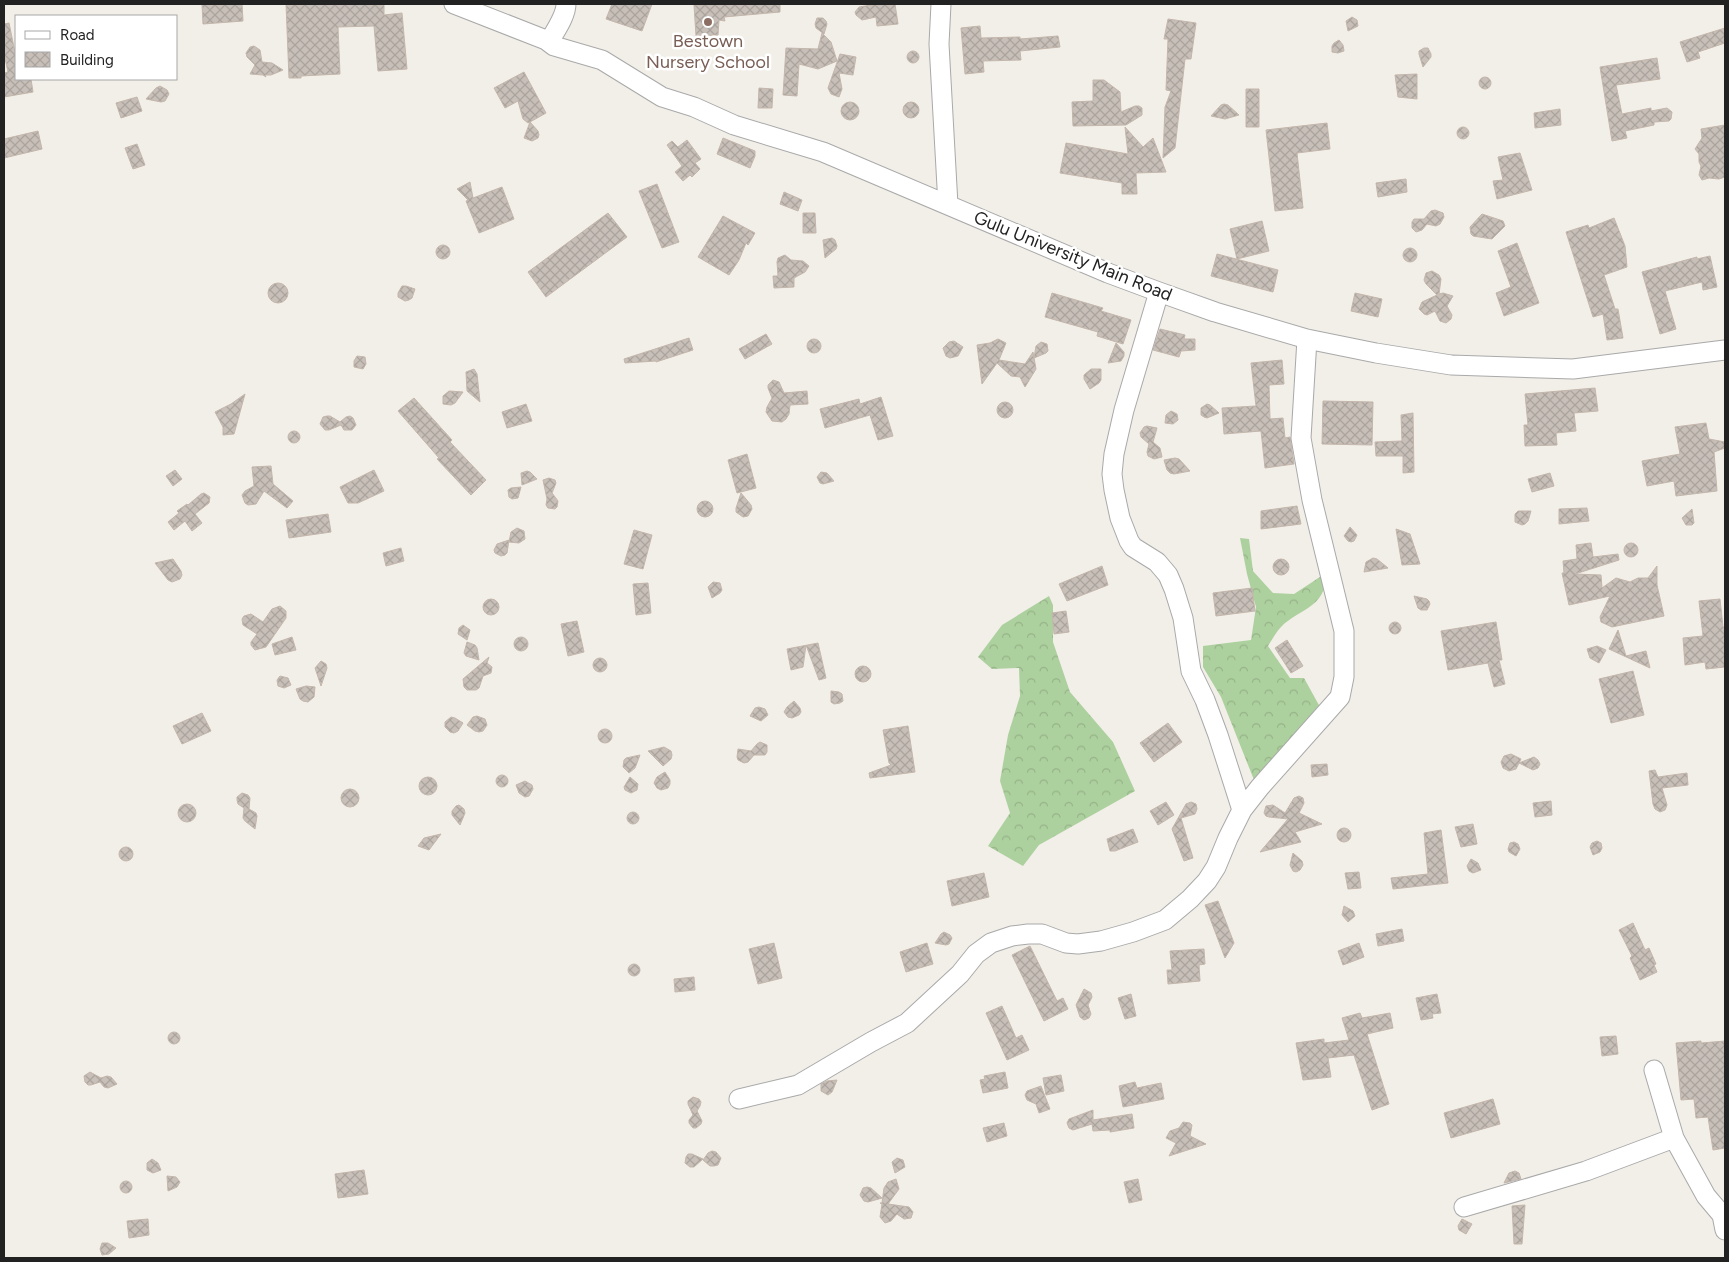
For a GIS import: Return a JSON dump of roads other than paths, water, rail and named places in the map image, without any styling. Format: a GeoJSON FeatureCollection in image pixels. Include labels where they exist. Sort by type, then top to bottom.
{"type":"FeatureCollection","features":[{"type":"Feature","properties":{"kind":"street","name":"Gulu University Main Road"},"geometry":{"type":"LineString","coordinates":[[454,4],[554,46],[602,60],[662,97],[694,106],[734,125],[824,152],[999,228],[1159,292],[1307,339],[1376,353],[1451,365],[1573,368],[1725,350]]}},
{"type":"Feature","properties":{"kind":"street"},"geometry":{"type":"LineString","coordinates":[[548,42],[562,17],[566,4]]}},
{"type":"Feature","properties":{"kind":"street"},"geometry":{"type":"LineString","coordinates":[[942,4],[939,44],[948,205]]}},
{"type":"Feature","properties":{"kind":"street"},"geometry":{"type":"LineString","coordinates":[[1159,292],[1124,410],[1114,454],[1112,474],[1114,490],[1120,518],[1128,541],[1133,547],[1157,562],[1168,576],[1174,588],[1184,618],[1191,671],[1205,700],[1218,735],[1242,810]]}},
{"type":"Feature","properties":{"kind":"street"},"geometry":{"type":"LineString","coordinates":[[739,1099],[798,1085],[907,1023],[960,974],[976,954],[991,943],[1012,936],[1042,934],[1066,943],[1078,944],[1101,941],[1133,932],[1165,920],[1190,899],[1207,880],[1216,867],[1242,810],[1260,786],[1340,697],[1344,677],[1344,631],[1312,500],[1301,438],[1307,339]]}},
{"type":"Feature","properties":{"kind":"street"},"geometry":{"type":"LineString","coordinates":[[1654,1070],[1674,1138],[1706,1196],[1722,1215],[1725,1230]]}},
{"type":"Feature","properties":{"kind":"street"},"geometry":{"type":"LineString","coordinates":[[1464,1207],[1586,1171],[1674,1138]]}},
{"type":"Feature","properties":{"kind":"place","name":"Bestown Nursery School"},"geometry":{"type":"Point","coordinates":[708,22]}}]}
